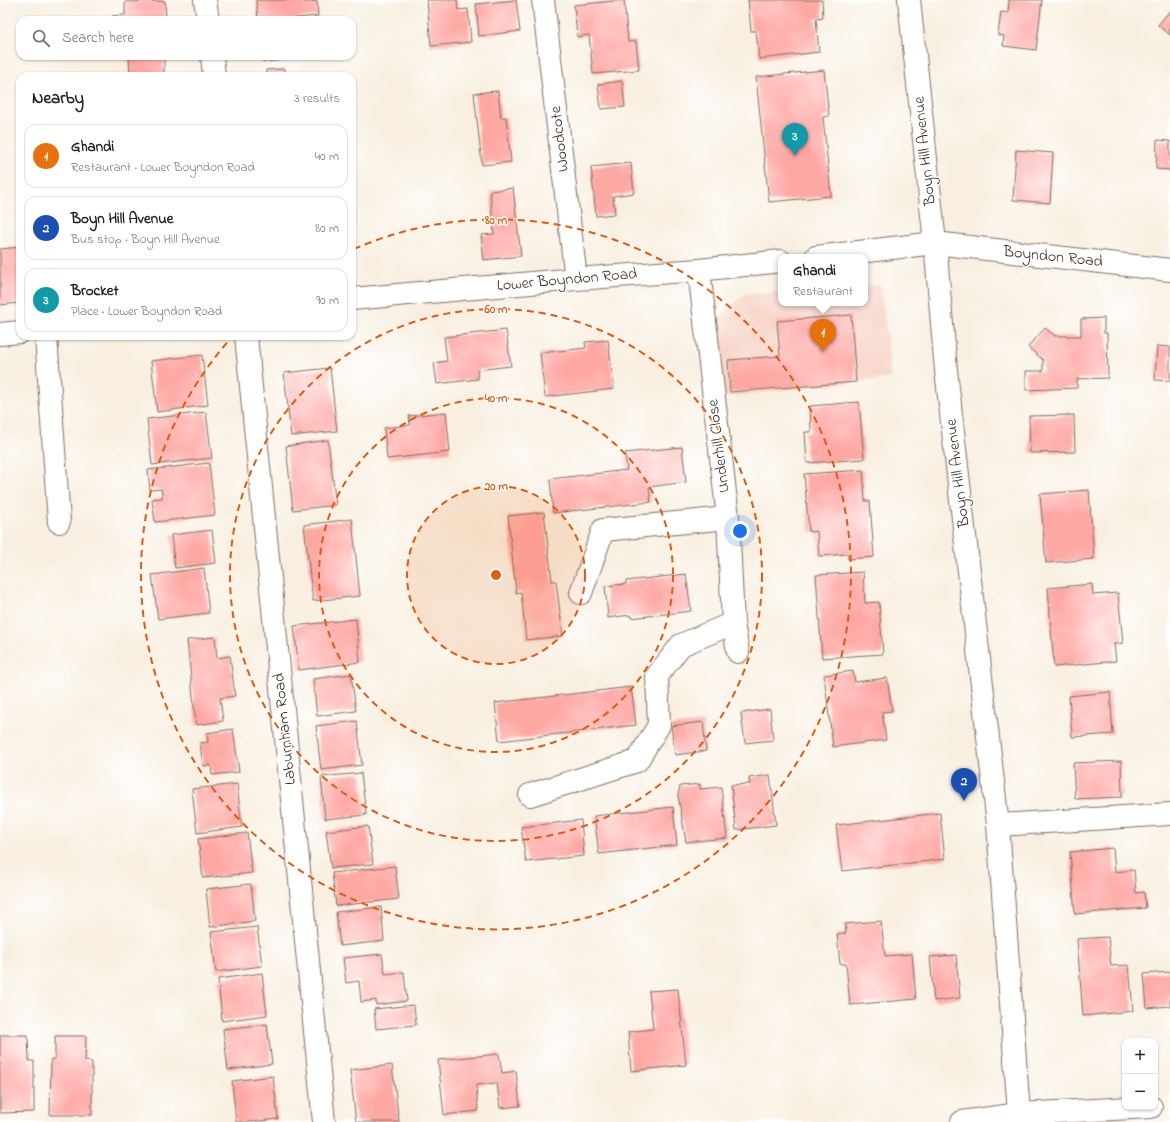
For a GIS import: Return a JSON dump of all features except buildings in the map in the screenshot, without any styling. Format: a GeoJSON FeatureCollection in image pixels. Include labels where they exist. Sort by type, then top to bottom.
{"type":"FeatureCollection","features":[{"type":"Feature","properties":{"kind":"street"},"geometry":{"type":"LineString","coordinates":[[205,0],[207,16]]}},
{"type":"Feature","properties":{"kind":"street","name":"Woodcote"},"geometry":{"type":"LineString","coordinates":[[543,0],[576,279]]}},
{"type":"Feature","properties":{"kind":"street","name":"Boyn Hill Avenue"},"geometry":{"type":"LineString","coordinates":[[909,0],[935,244],[948,386],[1033,1116]]}},
{"type":"Feature","properties":{"kind":"street"},"geometry":{"type":"LineString","coordinates":[[212,60],[214,72]]}},
{"type":"Feature","properties":{"kind":"street"},"geometry":{"type":"LineString","coordinates":[[843,254],[935,244]]}},
{"type":"Feature","properties":{"kind":"street","name":"Boyndon Road"},"geometry":{"type":"LineString","coordinates":[[935,244],[1170,270]]}},
{"type":"Feature","properties":{"kind":"street","name":"Lower Boyndon Road"},"geometry":{"type":"LineString","coordinates":[[356,299],[576,279],[699,270],[778,261]]}},
{"type":"Feature","properties":{"kind":"street","name":"Underhill Close"},"geometry":{"type":"LineString","coordinates":[[699,270],[728,518],[733,623],[738,652]]}},
{"type":"Feature","properties":{"kind":"street"},"geometry":{"type":"LineString","coordinates":[[0,334],[16,332]]}},
{"type":"Feature","properties":{"kind":"street"},"geometry":{"type":"LineString","coordinates":[[46,340],[59,522]]}},
{"type":"Feature","properties":{"kind":"street","name":"Laburnham Road"},"geometry":{"type":"LineString","coordinates":[[246,340],[324,1122]]}},
{"type":"Feature","properties":{"kind":"street"},"geometry":{"type":"LineString","coordinates":[[581,593],[603,530],[728,518]]}},
{"type":"Feature","properties":{"kind":"street"},"geometry":{"type":"LineString","coordinates":[[530,795],[637,761],[659,725],[657,676],[681,645],[733,623]]}},
{"type":"Feature","properties":{"kind":"street"},"geometry":{"type":"LineString","coordinates":[[998,825],[1170,814]]}},
{"type":"Feature","properties":{"kind":"street"},"geometry":{"type":"LineString","coordinates":[[1158,1107],[1170,1106]]}},
{"type":"Feature","properties":{"kind":"street"},"geometry":{"type":"LineString","coordinates":[[962,1122],[1122,1109]]}},
{"type":"Feature","properties":{"kind":"street"},"geometry":{"type":"LineString","coordinates":[[1144,1110],[1148,1122]]}},
{"type":"Feature","properties":{"kind":"shaded area"},"geometry":{"type":"Polygon","coordinates":[[[881,285],[891,378],[723,397],[715,334],[720,317],[745,294],[778,292],[778,306],[868,306],[868,286],[881,285]]]}},
{"type":"Feature","properties":{"kind":"place","name":"Brocket"},"geometry":{"type":"Point","coordinates":[795,156]}},
{"type":"Feature","properties":{"kind":"place","name":"Ghandi"},"geometry":{"type":"Point","coordinates":[823,352]}},
{"type":"Feature","properties":{"kind":"place","name":"Boyn Hill Avenue"},"geometry":{"type":"Point","coordinates":[964,801]}}]}
